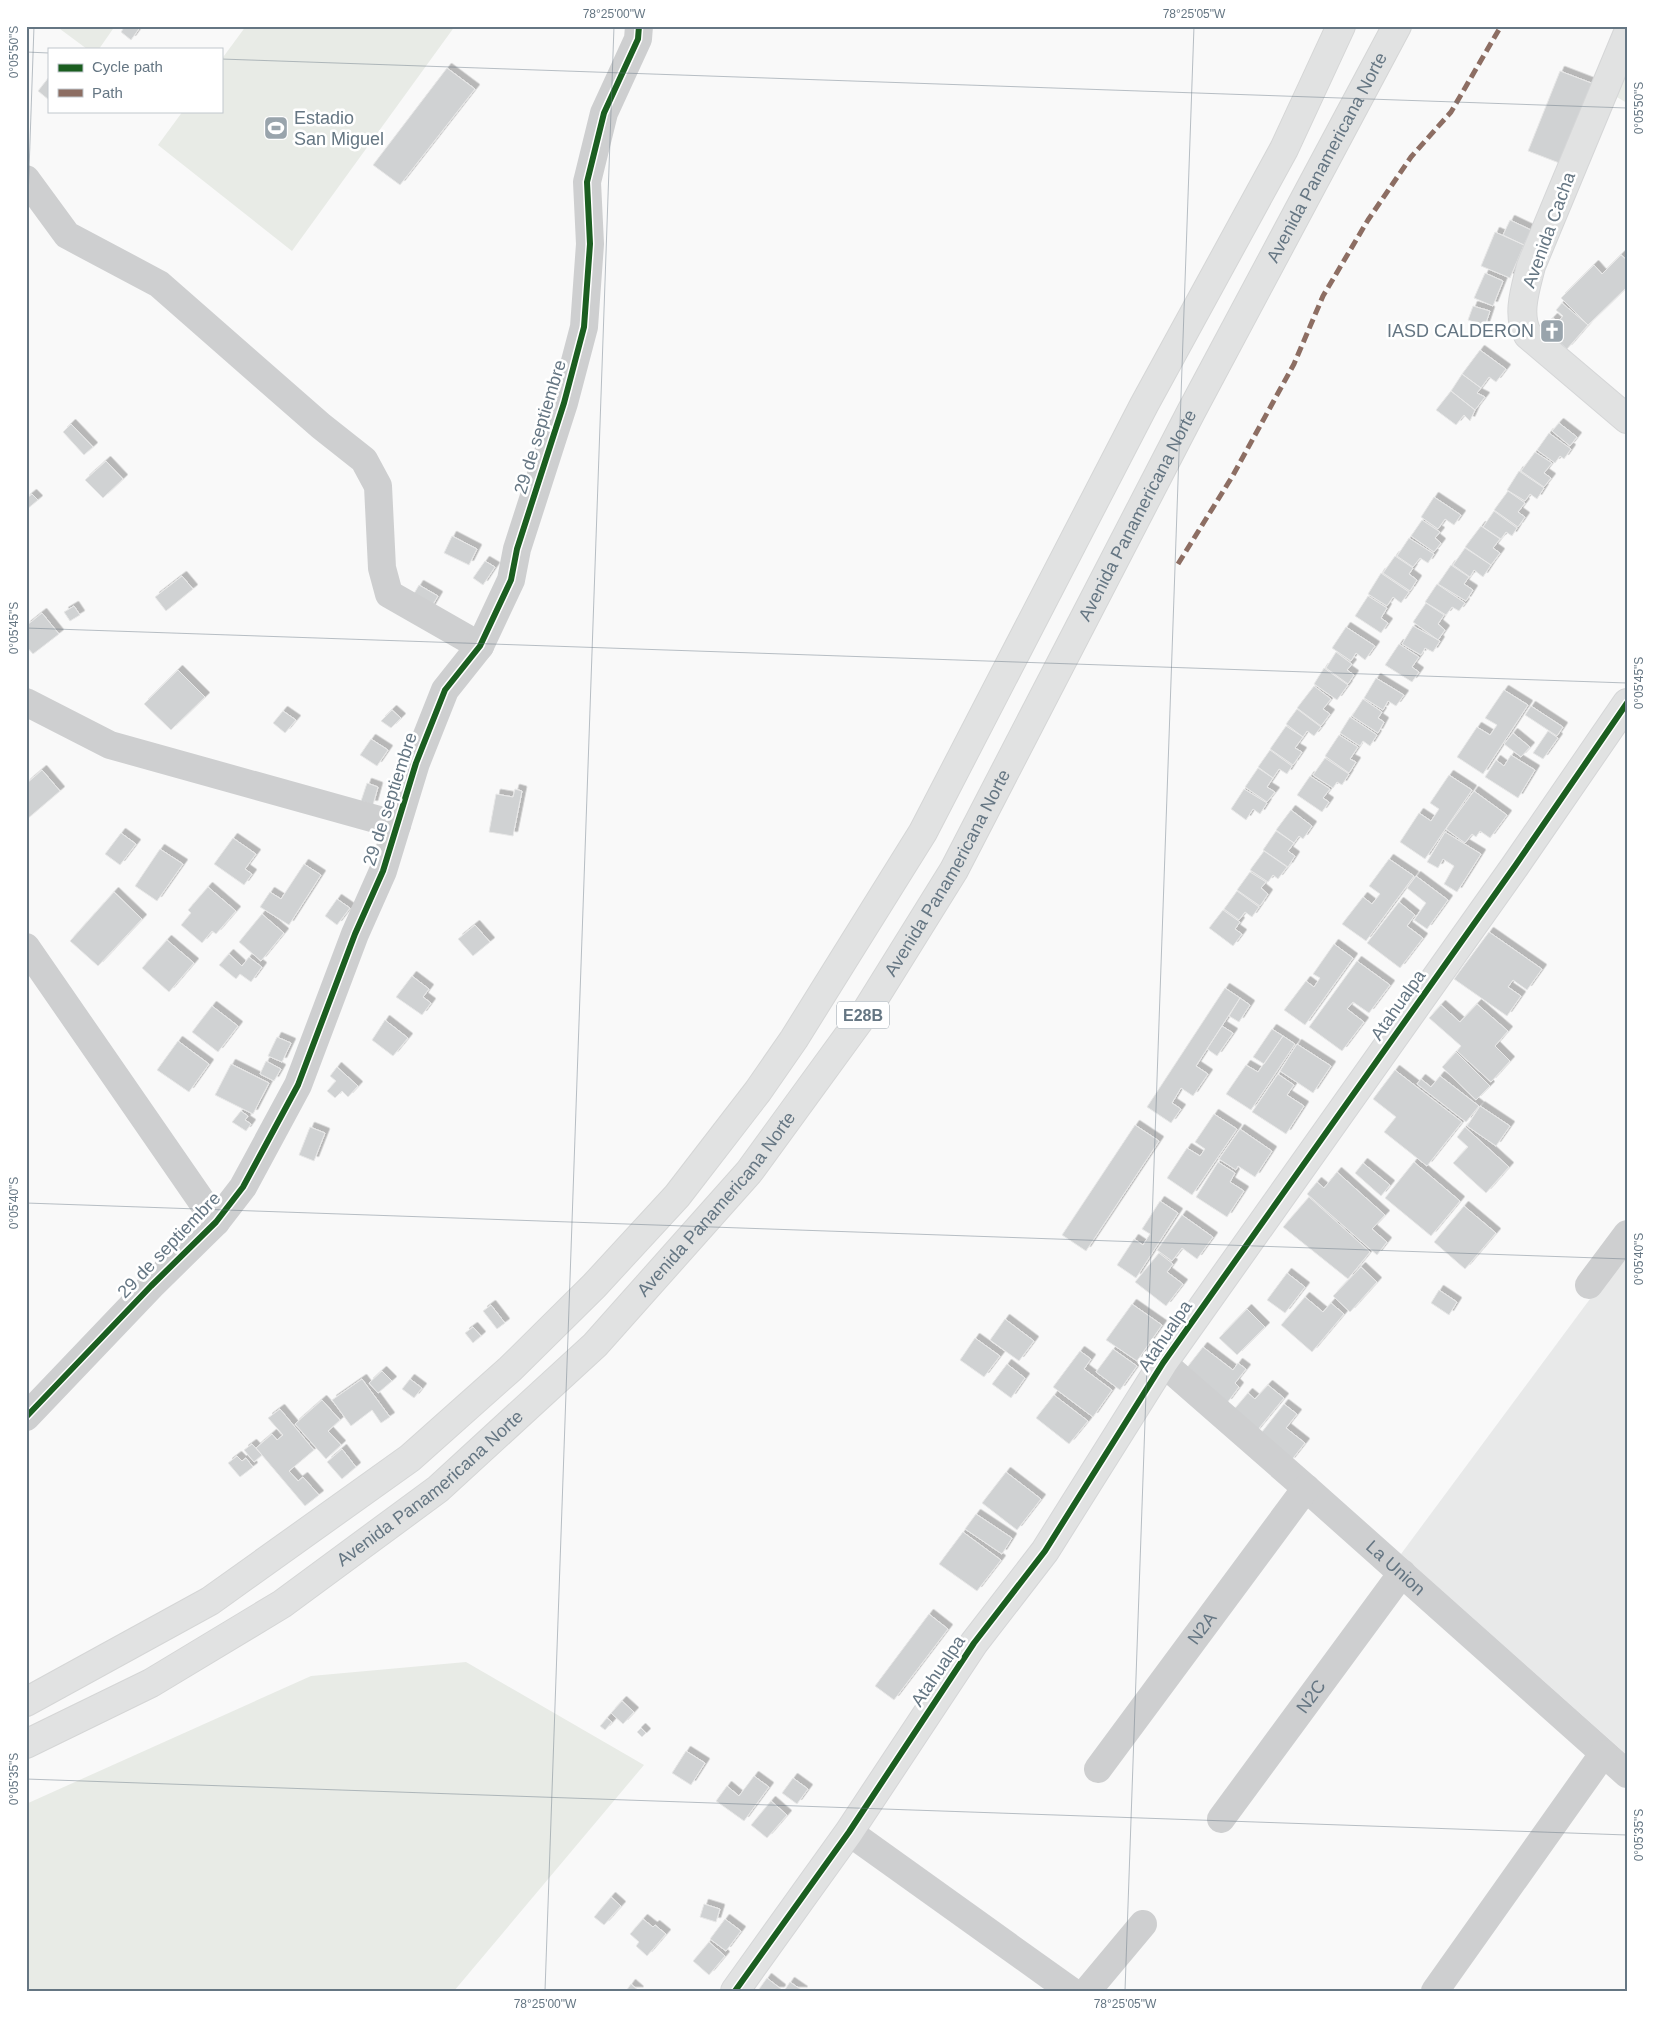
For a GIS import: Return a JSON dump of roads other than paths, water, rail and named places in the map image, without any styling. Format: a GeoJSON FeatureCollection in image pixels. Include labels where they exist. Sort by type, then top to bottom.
{"type":"FeatureCollection","features":[{"type":"Feature","properties":{"kind":"main road","name":"Avenida Panamericana Norte"},"geometry":{"type":"LineString","coordinates":[[26,1702],[210,1600],[410,1458],[517,1362],[594,1286],[677,1196],[758,1092],[794,1039],[923,832],[1144,405],[1284,149],[1341,26]]}},
{"type":"Feature","properties":{"kind":"main road","name":"Avenida Panamericana Norte"},"geometry":{"type":"LineString","coordinates":[[26,1744],[151,1683],[282,1604],[438,1489],[595,1345],[749,1172],[866,1010],[954,870],[1178,438],[1397,26]]}},
{"type":"Feature","properties":{"kind":"main road","name":"Avenida Cacha"},"geometry":{"type":"LineString","coordinates":[[1627,35],[1531,266],[1522,308],[1524,325],[1528,335],[1627,419]]}},
{"type":"Feature","properties":{"kind":"main road","name":"Atahualpa"},"geometry":{"type":"LineString","coordinates":[[735,1991],[849,1832],[974,1642],[1045,1551],[1163,1364],[1515,866],[1627,703]]}},
{"type":"Feature","properties":{"kind":"street","name":"29 de septiembre"},"geometry":{"type":"LineString","coordinates":[[26,1417],[151,1286],[216,1222],[244,1187],[298,1085],[355,934],[383,872],[416,763],[445,690],[480,646],[510,580],[517,549],[564,403],[584,327],[590,244],[587,182],[604,113],[638,39],[639,26]]}},
{"type":"Feature","properties":{"kind":"street"},"geometry":{"type":"LineString","coordinates":[[26,179],[67,235],[159,284],[313,419],[364,460],[378,486],[382,568],[388,594],[480,646]]}},
{"type":"Feature","properties":{"kind":"street"},"geometry":{"type":"LineString","coordinates":[[26,702],[110,746],[397,825]]}},
{"type":"Feature","properties":{"kind":"street"},"geometry":{"type":"LineString","coordinates":[[26,947],[216,1222]]}},
{"type":"Feature","properties":{"kind":"street"},"geometry":{"type":"LineString","coordinates":[[1589,1285],[1627,1234]]}},
{"type":"Feature","properties":{"kind":"street","name":"La Union"},"geometry":{"type":"LineString","coordinates":[[1163,1364],[1306,1488],[1627,1774]]}},
{"type":"Feature","properties":{"kind":"street","name":"N2A"},"geometry":{"type":"LineString","coordinates":[[1098,1769],[1306,1488]]}},
{"type":"Feature","properties":{"kind":"street","name":"N2C"},"geometry":{"type":"LineString","coordinates":[[1221,1819],[1402,1573]]}},
{"type":"Feature","properties":{"kind":"street"},"geometry":{"type":"LineString","coordinates":[[1435,1991],[1603,1754]]}},
{"type":"Feature","properties":{"kind":"street"},"geometry":{"type":"LineString","coordinates":[[849,1832],[1071,1991]]}},
{"type":"Feature","properties":{"kind":"street"},"geometry":{"type":"LineString","coordinates":[[1087,1991],[1144,1924]]}},
{"type":"Feature","properties":{"kind":"place","name":"Estadio San Miguel"},"geometry":{"type":"Point","coordinates":[276,128]}},
{"type":"Feature","properties":{"kind":"place","name":"IASD CALDERON"},"geometry":{"type":"Point","coordinates":[1552,331]}}]}
